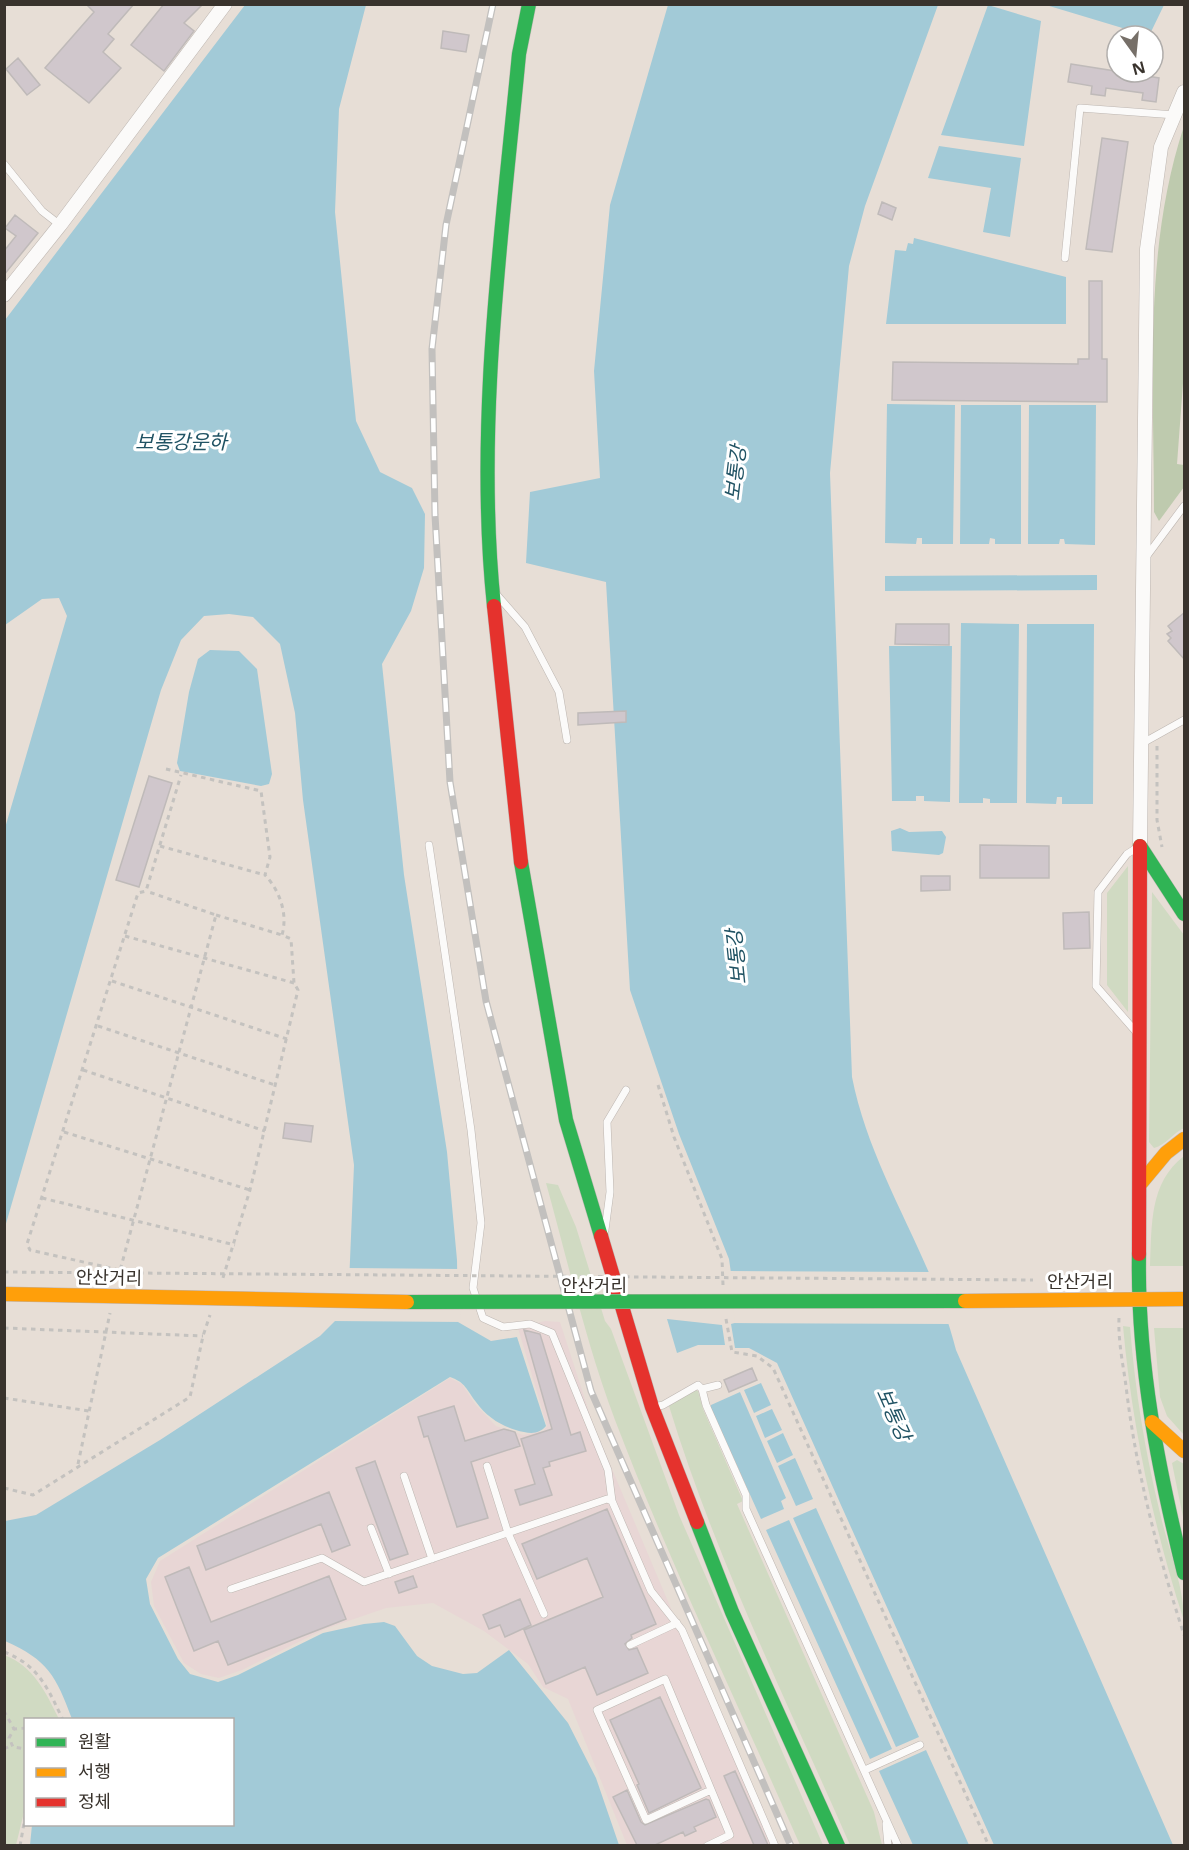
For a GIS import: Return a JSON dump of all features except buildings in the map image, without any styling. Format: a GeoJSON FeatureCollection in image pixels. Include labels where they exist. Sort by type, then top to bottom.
{"type":"FeatureCollection","features":[{"type":"Feature","properties":{"kind":"main road"},"geometry":{"type":"LineString","coordinates":[[529,4],[519,54],[489,412],[487,492],[492,588],[523,885],[566,1120],[603,1250],[652,1407],[732,1612],[838,1845]]}},
{"type":"Feature","properties":{"kind":"main road"},"geometry":{"type":"LineString","coordinates":[[1140,846],[1185,914]]}},
{"type":"Feature","properties":{"kind":"main road"},"geometry":{"type":"LineString","coordinates":[[1140,846],[1141,1184],[1137,1252],[1140,1334],[1161,1480],[1185,1573]]}},
{"type":"Feature","properties":{"kind":"main road"},"geometry":{"type":"LineString","coordinates":[[1141,1184],[1166,1153],[1185,1140]]}},
{"type":"Feature","properties":{"kind":"main road","name":"안산거리"},"geometry":{"type":"LineString","coordinates":[[4,1294],[487,1304],[1185,1299]]}},
{"type":"Feature","properties":{"kind":"main road"},"geometry":{"type":"LineString","coordinates":[[1152,1422],[1185,1451]]}},
{"type":"Feature","properties":{"kind":"street"},"geometry":{"type":"LineString","coordinates":[[4,295],[60,225],[225,4]]}},
{"type":"Feature","properties":{"kind":"street"},"geometry":{"type":"LineString","coordinates":[[1140,846],[1147,249],[1161,147],[1185,92]]}},
{"type":"Feature","properties":{"kind":"lane"},"geometry":{"type":"LineString","coordinates":[[1065,258],[1080,108],[1175,115]]}},
{"type":"Feature","properties":{"kind":"lane"},"geometry":{"type":"LineString","coordinates":[[4,164],[42,211],[60,225]]}},
{"type":"Feature","properties":{"kind":"lane"},"geometry":{"type":"LineString","coordinates":[[1143,560],[1185,506]]}},
{"type":"Feature","properties":{"kind":"lane"},"geometry":{"type":"LineString","coordinates":[[492,588],[525,627],[559,692],[567,740]]}},
{"type":"Feature","properties":{"kind":"lane"},"geometry":{"type":"LineString","coordinates":[[1141,744],[1185,720]]}},
{"type":"Feature","properties":{"kind":"lane"},"geometry":{"type":"LineString","coordinates":[[429,845],[471,1130],[481,1222],[473,1288],[483,1318],[503,1327],[530,1324],[552,1333],[608,1470],[612,1501],[651,1591],[677,1623],[775,1845]]}},
{"type":"Feature","properties":{"kind":"lane"},"geometry":{"type":"LineString","coordinates":[[1139,1035],[1096,986],[1098,892],[1127,854],[1140,846]]}},
{"type":"Feature","properties":{"kind":"lane"},"geometry":{"type":"LineString","coordinates":[[603,1250],[610,1192],[608,1122],[626,1090]]}},
{"type":"Feature","properties":{"kind":"lane"},"geometry":{"type":"LineString","coordinates":[[652,1407],[663,1405],[698,1385],[702,1389],[706,1405],[746,1495],[746,1509],[898,1845]]}},
{"type":"Feature","properties":{"kind":"lane"},"geometry":{"type":"LineString","coordinates":[[702,1389],[718,1385]]}},
{"type":"Feature","properties":{"kind":"lane"},"geometry":{"type":"LineString","coordinates":[[487,1466],[508,1533],[544,1614]]}},
{"type":"Feature","properties":{"kind":"lane"},"geometry":{"type":"LineString","coordinates":[[404,1476],[432,1559]]}},
{"type":"Feature","properties":{"kind":"lane"},"geometry":{"type":"LineString","coordinates":[[231,1589],[322,1558],[364,1582],[607,1499],[612,1501]]}},
{"type":"Feature","properties":{"kind":"lane"},"geometry":{"type":"LineString","coordinates":[[371,1528],[389,1574]]}},
{"type":"Feature","properties":{"kind":"lane"},"geometry":{"type":"LineString","coordinates":[[630,1645],[677,1623]]}},
{"type":"Feature","properties":{"kind":"lane"},"geometry":{"type":"LineString","coordinates":[[707,1845],[730,1835],[665,1679],[597,1710],[646,1820],[711,1790]]}},
{"type":"Feature","properties":{"kind":"lane"},"geometry":{"type":"LineString","coordinates":[[864,1770],[920,1746]]}},
{"type":"Feature","properties":{"kind":"lane"},"geometry":{"type":"LineString","coordinates":[[884,1815],[888,1845]]}},
{"type":"Feature","properties":{"kind":"path"},"geometry":{"type":"LineString","coordinates":[[1157,737],[1157,820],[1162,848]]}},
{"type":"Feature","properties":{"kind":"path"},"geometry":{"type":"LineString","coordinates":[[166,769],[181,775],[261,791],[270,857],[265,875]]}},
{"type":"Feature","properties":{"kind":"path"},"geometry":{"type":"LineString","coordinates":[[146,891],[181,775]]}},
{"type":"Feature","properties":{"kind":"path"},"geometry":{"type":"LineString","coordinates":[[159,846],[265,875],[276,886],[286,922],[282,935]]}},
{"type":"Feature","properties":{"kind":"path"},"geometry":{"type":"LineString","coordinates":[[119,1270],[30,1250],[27,1244],[138,893],[146,891],[291,939],[294,983],[298,990],[250,1190],[221,1285]]}},
{"type":"Feature","properties":{"kind":"path"},"geometry":{"type":"LineString","coordinates":[[117,1280],[168,1100],[216,915]]}},
{"type":"Feature","properties":{"kind":"path"},"geometry":{"type":"LineString","coordinates":[[125,936],[294,983]]}},
{"type":"Feature","properties":{"kind":"path"},"geometry":{"type":"LineString","coordinates":[[111,981],[286,1039]]}},
{"type":"Feature","properties":{"kind":"path"},"geometry":{"type":"LineString","coordinates":[[97,1026],[276,1085]]}},
{"type":"Feature","properties":{"kind":"path"},"geometry":{"type":"LineString","coordinates":[[83,1070],[265,1131]]}},
{"type":"Feature","properties":{"kind":"path"},"geometry":{"type":"LineString","coordinates":[[658,1085],[674,1137],[722,1259],[724,1292]]}},
{"type":"Feature","properties":{"kind":"path"},"geometry":{"type":"LineString","coordinates":[[64,1132],[250,1190]]}},
{"type":"Feature","properties":{"kind":"path"},"geometry":{"type":"LineString","coordinates":[[42,1198],[235,1245]]}},
{"type":"Feature","properties":{"kind":"path"},"geometry":{"type":"LineString","coordinates":[[4,1272],[1041,1280]]}},
{"type":"Feature","properties":{"kind":"path"},"geometry":{"type":"LineString","coordinates":[[4,1488],[33,1495],[78,1464],[190,1397],[203,1336],[214,1305]]}},
{"type":"Feature","properties":{"kind":"path"},"geometry":{"type":"LineString","coordinates":[[78,1464],[110,1311]]}},
{"type":"Feature","properties":{"kind":"path"},"geometry":{"type":"LineString","coordinates":[[726,1314],[732,1352],[757,1356],[773,1368],[989,1845]]}},
{"type":"Feature","properties":{"kind":"path"},"geometry":{"type":"LineString","coordinates":[[4,1328],[203,1336]]}},
{"type":"Feature","properties":{"kind":"path"},"geometry":{"type":"LineString","coordinates":[[4,1398],[90,1412]]}},
{"type":"Feature","properties":{"kind":"path"},"geometry":{"type":"LineString","coordinates":[[4,1652],[17,1657],[43,1678],[63,1718]]}},
{"type":"Feature","properties":{"kind":"path"},"geometry":{"type":"LineString","coordinates":[[4,1712],[14,1729]]}},
{"type":"Feature","properties":{"kind":"path"},"geometry":{"type":"LineString","coordinates":[[14,1729],[24,1728]]}},
{"type":"Feature","properties":{"kind":"path"},"geometry":{"type":"LineString","coordinates":[[14,1729],[9,1738],[12,1745],[18,1749],[24,1749]]}},
{"type":"Feature","properties":{"kind":"path"},"geometry":{"type":"LineString","coordinates":[[4,1749],[12,1745]]}},
{"type":"Feature","properties":{"kind":"path"},"geometry":{"type":"LineString","coordinates":[[20,1845],[24,1823]]}},
{"type":"Feature","properties":{"kind":"shaded area"},"geometry":{"type":"Polygon","coordinates":[[[545,1321],[560,1322],[593,1424],[771,1845],[627,1845],[568,1699],[543,1687],[528,1664],[484,1631],[433,1603],[386,1608],[325,1629],[242,1670],[219,1678],[201,1674],[184,1663],[154,1606],[151,1582],[160,1561],[450,1378],[462,1384],[475,1404],[496,1426],[523,1435],[543,1431],[547,1426],[518,1328],[545,1321]]]}},
{"type":"Feature","properties":{"kind":"green space"},"geometry":{"type":"Polygon","coordinates":[[[1184,126],[1184,370],[1177,464],[1184,465],[1184,487],[1159,521],[1154,512],[1153,366],[1156,269],[1171,173],[1184,126]]]}},
{"type":"Feature","properties":{"kind":"green space"},"geometry":{"type":"Polygon","coordinates":[[[1128,866],[1128,1012],[1107,985],[1107,893],[1128,866]]]}},
{"type":"Feature","properties":{"kind":"green space"},"geometry":{"type":"Polygon","coordinates":[[[1152,892],[1184,935],[1184,1128],[1154,1148],[1149,1142],[1152,892]]]}},
{"type":"Feature","properties":{"kind":"green space"},"geometry":{"type":"Polygon","coordinates":[[[1184,1156],[1184,1266],[1150,1266],[1152,1220],[1158,1192],[1164,1179],[1184,1156]]]}},
{"type":"Feature","properties":{"kind":"green space"},"geometry":{"type":"Polygon","coordinates":[[[546,1183],[558,1185],[576,1227],[605,1321],[611,1329],[679,1515],[823,1845],[800,1845],[658,1527],[605,1391],[586,1332],[546,1183]]]}},
{"type":"Feature","properties":{"kind":"green space"},"geometry":{"type":"Polygon","coordinates":[[[1123,1326],[1130,1327],[1145,1444],[1160,1513],[1179,1580],[1184,1621],[1153,1512],[1145,1475],[1132,1401],[1123,1326]]]}},
{"type":"Feature","properties":{"kind":"green space"},"geometry":{"type":"Polygon","coordinates":[[[1154,1328],[1184,1328],[1184,1435],[1167,1416],[1160,1397],[1154,1328]]]}},
{"type":"Feature","properties":{"kind":"green space"},"geometry":{"type":"Polygon","coordinates":[[[694,1390],[698,1391],[703,1409],[743,1501],[737,1504],[874,1812],[882,1845],[850,1845],[730,1573],[687,1462],[669,1406],[694,1390]]]}},
{"type":"Feature","properties":{"kind":"green space"},"geometry":{"type":"Polygon","coordinates":[[[1177,1460],[1184,1464],[1184,1522],[1172,1463],[1177,1460]]]}},
{"type":"Feature","properties":{"kind":"green space"},"geometry":{"type":"Polygon","coordinates":[[[4,1655],[23,1666],[38,1681],[58,1718],[24,1718],[24,1812],[16,1845],[5,1845],[4,1655]]]}},
{"type":"Feature","properties":{"kind":"water","name":"보통강운하"},"geometry":{"type":"Polygon","coordinates":[[[245,5],[366,5],[339,109],[335,212],[356,421],[380,472],[412,488],[425,514],[424,568],[411,611],[382,664],[404,875],[447,1152],[457,1260],[458,1322],[491,1341],[517,1337],[546,1426],[539,1432],[530,1433],[504,1425],[491,1418],[462,1384],[450,1377],[158,1558],[146,1579],[150,1604],[178,1659],[190,1674],[218,1682],[238,1675],[323,1633],[364,1624],[384,1622],[395,1626],[417,1656],[432,1666],[463,1674],[477,1673],[509,1650],[568,1723],[596,1778],[619,1845],[30,1845],[32,1826],[234,1826],[234,1718],[72,1718],[61,1691],[49,1671],[31,1655],[5,1641],[5,1521],[36,1515],[160,1440],[320,1336],[348,1308],[354,1165],[303,800],[295,713],[280,644],[253,617],[229,614],[204,616],[181,640],[161,690],[5,1227],[5,828],[67,616],[59,598],[42,599],[5,625],[5,320],[245,5]]]}},
{"type":"Feature","properties":{"kind":"water","name":"보통강"},"geometry":{"type":"Polygon","coordinates":[[[668,5],[938,5],[865,206],[849,266],[830,473],[852,1077],[873,1147],[932,1280],[956,1350],[1173,1845],[994,1845],[777,1363],[749,1348],[735,1348],[731,1324],[738,1322],[729,1259],[679,1134],[630,990],[606,582],[526,563],[530,492],[600,478],[594,371],[610,205],[668,5]]]}},
{"type":"Feature","properties":{"kind":"water"},"geometry":{"type":"Polygon","coordinates":[[[988,5],[1041,21],[1024,146],[941,135],[988,5]]]}},
{"type":"Feature","properties":{"kind":"water"},"geometry":{"type":"Polygon","coordinates":[[[1046,5],[1164,5],[1155,24],[1109,24],[1046,5]]]}},
{"type":"Feature","properties":{"kind":"water"},"geometry":{"type":"Polygon","coordinates":[[[939,146],[1021,158],[1010,237],[983,232],[991,188],[928,178],[939,146]]]}},
{"type":"Feature","properties":{"kind":"water"},"geometry":{"type":"Polygon","coordinates":[[[914,238],[1066,277],[1066,324],[886,324],[895,250],[906,251],[908,243],[913,244],[914,238]]]}},
{"type":"Feature","properties":{"kind":"water"},"geometry":{"type":"Polygon","coordinates":[[[887,404],[955,405],[953,544],[922,544],[922,538],[917,538],[916,544],[885,543],[887,404]]]}},
{"type":"Feature","properties":{"kind":"water"},"geometry":{"type":"Polygon","coordinates":[[[961,405],[1021,405],[1021,544],[995,544],[995,539],[990,538],[989,544],[960,544],[961,405]]]}},
{"type":"Feature","properties":{"kind":"water"},"geometry":{"type":"Polygon","coordinates":[[[1029,405],[1096,405],[1095,545],[1065,544],[1064,539],[1060,539],[1059,544],[1028,544],[1029,405]]]}},
{"type":"Feature","properties":{"kind":"water"},"geometry":{"type":"Polygon","coordinates":[[[1097,575],[1097,590],[885,591],[885,576],[1097,575]]]}},
{"type":"Feature","properties":{"kind":"water"},"geometry":{"type":"Polygon","coordinates":[[[961,623],[1019,624],[1017,803],[990,803],[990,799],[983,798],[983,803],[959,803],[961,623]]]}},
{"type":"Feature","properties":{"kind":"water"},"geometry":{"type":"Polygon","coordinates":[[[1027,624],[1094,624],[1093,804],[1062,804],[1062,797],[1057,797],[1056,804],[1026,803],[1027,624]]]}},
{"type":"Feature","properties":{"kind":"water"},"geometry":{"type":"Polygon","coordinates":[[[889,646],[952,646],[950,802],[924,801],[924,796],[916,796],[916,801],[892,801],[889,646]]]}},
{"type":"Feature","properties":{"kind":"water"},"geometry":{"type":"Polygon","coordinates":[[[210,650],[239,651],[257,669],[272,774],[269,784],[261,786],[180,771],[177,763],[189,692],[198,659],[210,650]]]}},
{"type":"Feature","properties":{"kind":"water"},"geometry":{"type":"Polygon","coordinates":[[[900,828],[909,832],[942,831],[946,837],[943,853],[939,855],[892,851],[891,831],[900,828]]]}},
{"type":"Feature","properties":{"kind":"water"},"geometry":{"type":"Polygon","coordinates":[[[667,1319],[722,1325],[725,1345],[698,1345],[677,1353],[667,1319]]]}},
{"type":"Feature","properties":{"kind":"water"},"geometry":{"type":"Polygon","coordinates":[[[761,1383],[771,1405],[754,1413],[744,1390],[761,1383]]]}},
{"type":"Feature","properties":{"kind":"water"},"geometry":{"type":"Polygon","coordinates":[[[740,1392],[786,1498],[781,1501],[784,1509],[761,1519],[711,1408],[711,1405],[740,1392]]]}},
{"type":"Feature","properties":{"kind":"water"},"geometry":{"type":"Polygon","coordinates":[[[772,1409],[782,1430],[765,1438],[756,1416],[772,1409]]]}},
{"type":"Feature","properties":{"kind":"water"},"geometry":{"type":"Polygon","coordinates":[[[783,1433],[793,1455],[777,1463],[767,1441],[783,1433]]]}},
{"type":"Feature","properties":{"kind":"water"},"geometry":{"type":"Polygon","coordinates":[[[795,1458],[813,1499],[796,1506],[778,1466],[795,1458]]]}},
{"type":"Feature","properties":{"kind":"water"},"geometry":{"type":"Polygon","coordinates":[[[816,1508],[919,1737],[896,1747],[793,1518],[816,1508]]]}},
{"type":"Feature","properties":{"kind":"water"},"geometry":{"type":"Polygon","coordinates":[[[789,1520],[892,1749],[870,1759],[766,1530],[789,1520]]]}},
{"type":"Feature","properties":{"kind":"water"},"geometry":{"type":"Polygon","coordinates":[[[926,1750],[969,1845],[913,1845],[879,1771],[926,1750]]]}},
{"type":"Feature","properties":{"kind":"pier"},"geometry":{"type":"Polygon","coordinates":[[[348,1268],[460,1269],[461,1320],[464,1322],[331,1321],[345,1307],[348,1268]]]}},
{"type":"Feature","properties":{"kind":"pier"},"geometry":{"type":"Polygon","coordinates":[[[728,1271],[932,1272],[952,1324],[729,1323],[735,1320],[728,1271]]]}},
{"type":"Feature","properties":{"kind":"railway"},"geometry":{"type":"LineString","coordinates":[[493,4],[446,225],[432,349],[435,515],[450,782],[486,1001],[591,1391],[791,1846]]}},
{"type":"Feature","properties":{"kind":"traffic: fast"},"geometry":{"type":"LineString","coordinates":[[494,606],[489,538],[488,469],[493,330],[519,54],[529,4]]}},
{"type":"Feature","properties":{"kind":"traffic: fast"},"geometry":{"type":"LineString","coordinates":[[1140,846],[1184,914]]}},
{"type":"Feature","properties":{"kind":"traffic: fast"},"geometry":{"type":"LineString","coordinates":[[521,862],[566,1120],[601,1236]]}},
{"type":"Feature","properties":{"kind":"traffic: fast"},"geometry":{"type":"LineString","coordinates":[[1139,1254],[1139,1295],[1151,1415],[1184,1573]]}},
{"type":"Feature","properties":{"kind":"traffic: fast"},"geometry":{"type":"LineString","coordinates":[[407,1302],[965,1301]]}},
{"type":"Feature","properties":{"kind":"traffic: fast"},"geometry":{"type":"LineString","coordinates":[[697,1522],[732,1612],[838,1846]]}},
{"type":"Feature","properties":{"kind":"traffic: slow"},"geometry":{"type":"LineString","coordinates":[[1141,1183],[1166,1153],[1184,1139]]}},
{"type":"Feature","properties":{"kind":"traffic: slow"},"geometry":{"type":"LineString","coordinates":[[4,1294],[407,1302]]}},
{"type":"Feature","properties":{"kind":"traffic: slow"},"geometry":{"type":"LineString","coordinates":[[965,1301],[1184,1299]]}},
{"type":"Feature","properties":{"kind":"traffic: slow"},"geometry":{"type":"LineString","coordinates":[[1152,1422],[1184,1451]]}},
{"type":"Feature","properties":{"kind":"traffic: jam"},"geometry":{"type":"LineString","coordinates":[[494,606],[521,862]]}},
{"type":"Feature","properties":{"kind":"traffic: jam"},"geometry":{"type":"LineString","coordinates":[[1139,1254],[1140,846]]}},
{"type":"Feature","properties":{"kind":"traffic: jam"},"geometry":{"type":"LineString","coordinates":[[601,1236],[652,1407],[697,1522]]}}]}
